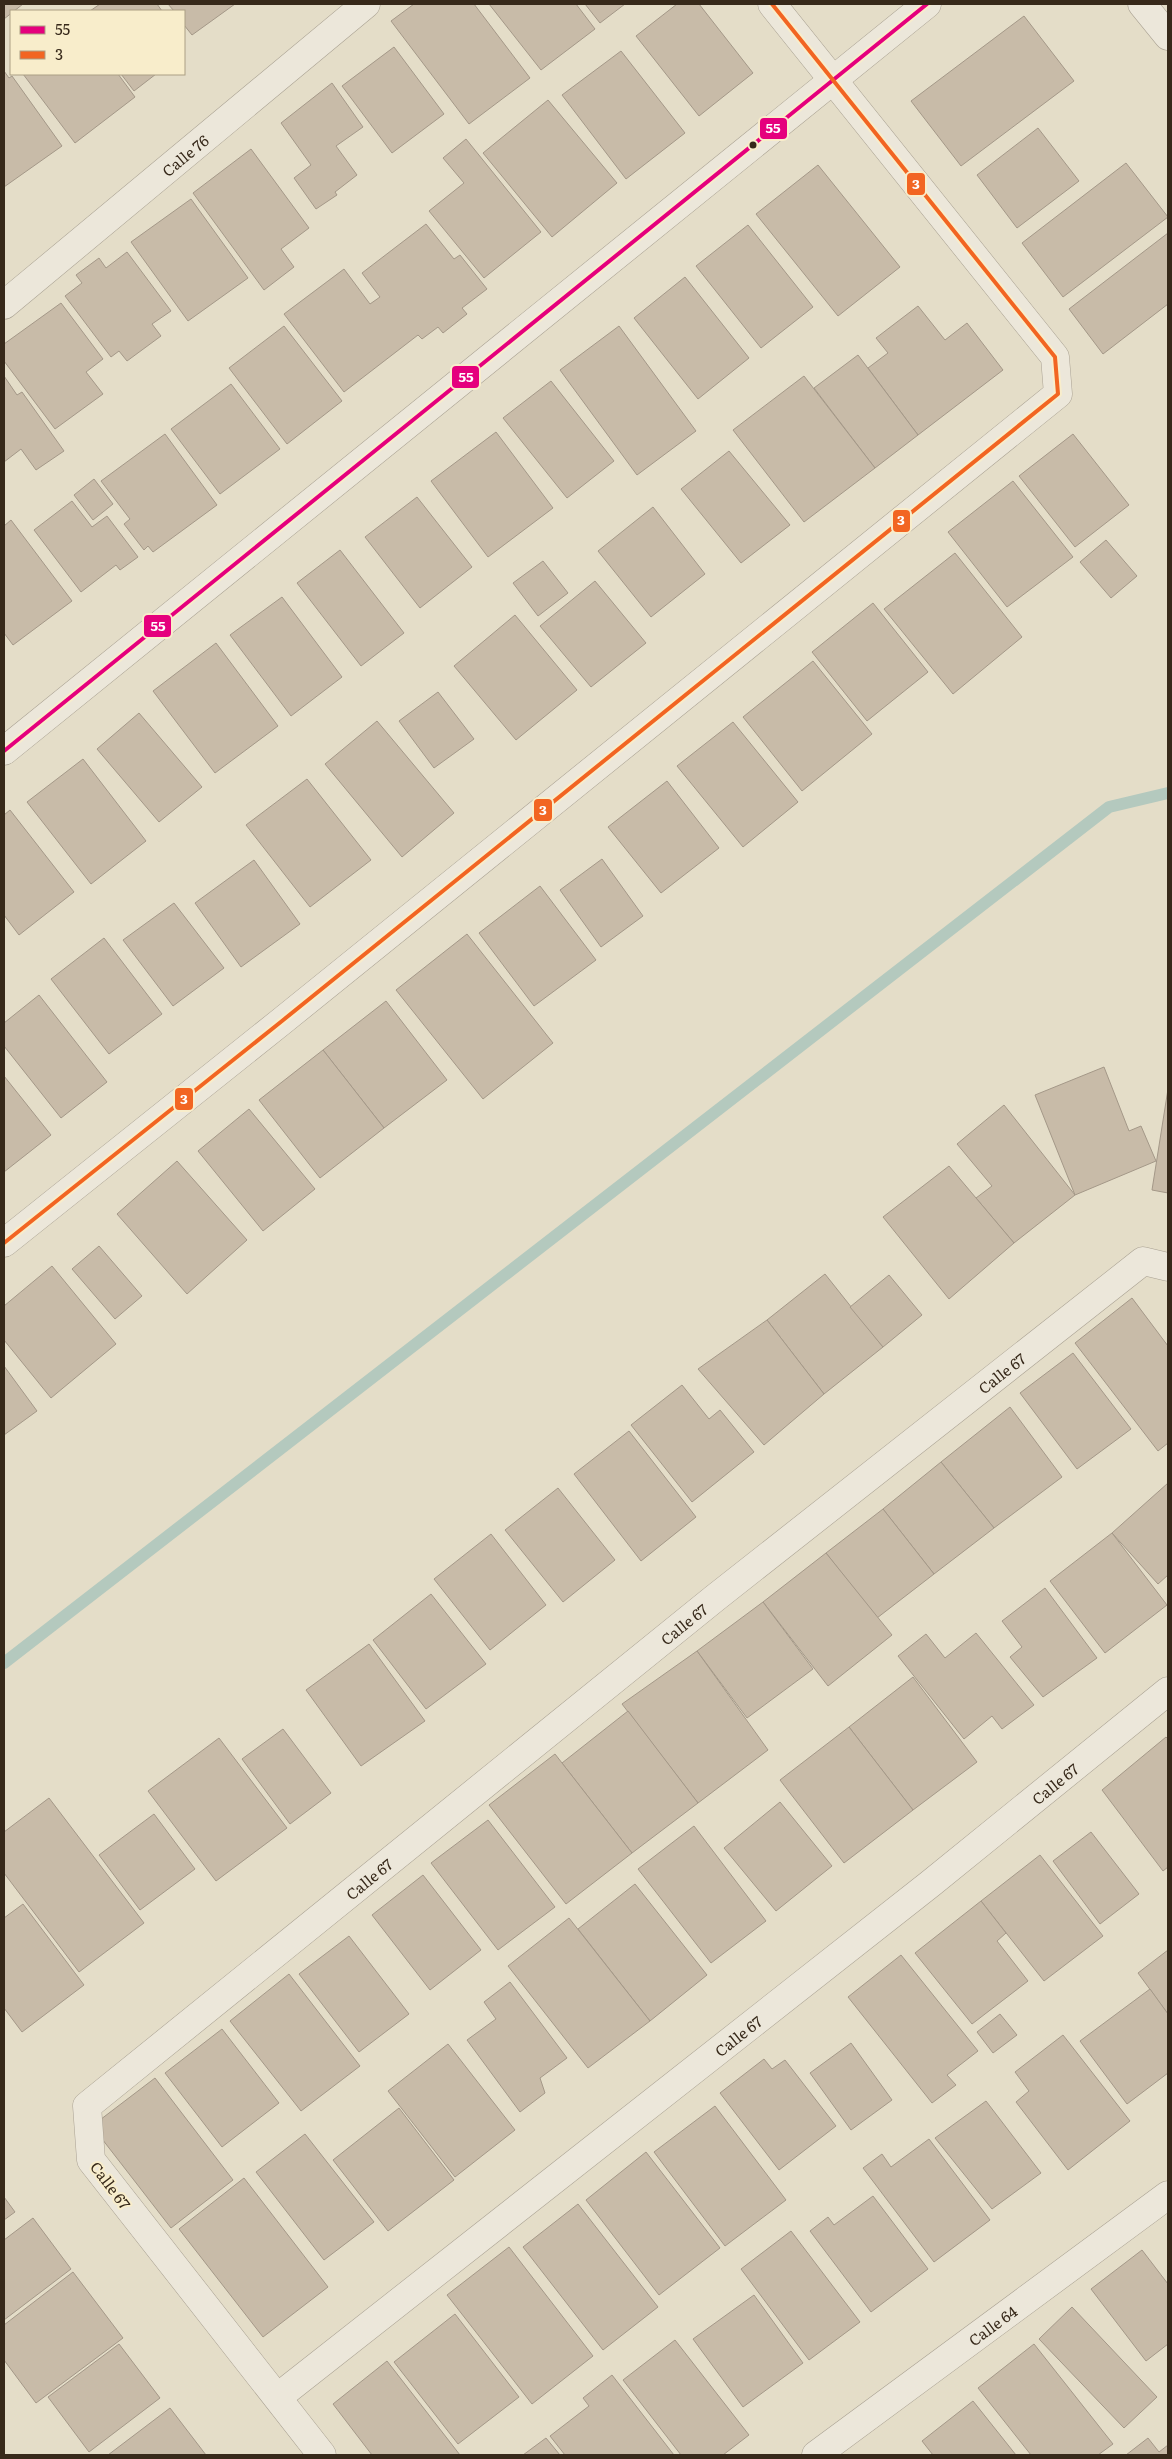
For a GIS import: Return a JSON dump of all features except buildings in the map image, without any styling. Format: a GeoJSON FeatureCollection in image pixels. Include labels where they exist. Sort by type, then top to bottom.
{"type":"FeatureCollection","features":[{"type":"Feature","properties":{"kind":"street","name":"Calle 76"},"geometry":{"type":"LineString","coordinates":[[4,305],[366,4]]}},
{"type":"Feature","properties":{"kind":"street"},"geometry":{"type":"LineString","coordinates":[[4,1243],[282,1021],[1058,394],[1055,357],[772,4]]}},
{"type":"Feature","properties":{"kind":"street"},"geometry":{"type":"LineString","coordinates":[[4,751],[927,4]]}},
{"type":"Feature","properties":{"kind":"street"},"geometry":{"type":"LineString","coordinates":[[1142,4],[1168,36]]}},
{"type":"Feature","properties":{"kind":"street","name":"Calle 67"},"geometry":{"type":"LineString","coordinates":[[1168,1267],[1143,1261],[714,1598],[87,2106],[91,2160],[278,2397],[930,1884],[1168,1691]]}},
{"type":"Feature","properties":{"kind":"street","name":"Calle 64"},"geometry":{"type":"LineString","coordinates":[[816,2455],[1168,2195]]}},
{"type":"Feature","properties":{"kind":"street"},"geometry":{"type":"LineString","coordinates":[[278,2397],[322,2455]]}},
{"type":"Feature","properties":{"kind":"waterway"},"geometry":{"type":"LineString","coordinates":[[4,1663],[1109,807],[1168,793]]}},
{"type":"Feature","properties":{"kind":"transit line","name":"3"},"geometry":{"type":"LineString","coordinates":[[4,1243],[282,1021],[1058,394],[1055,357],[772,4]]}},
{"type":"Feature","properties":{"kind":"transit line","name":"55"},"geometry":{"type":"LineString","coordinates":[[4,751],[927,4]]}}]}
